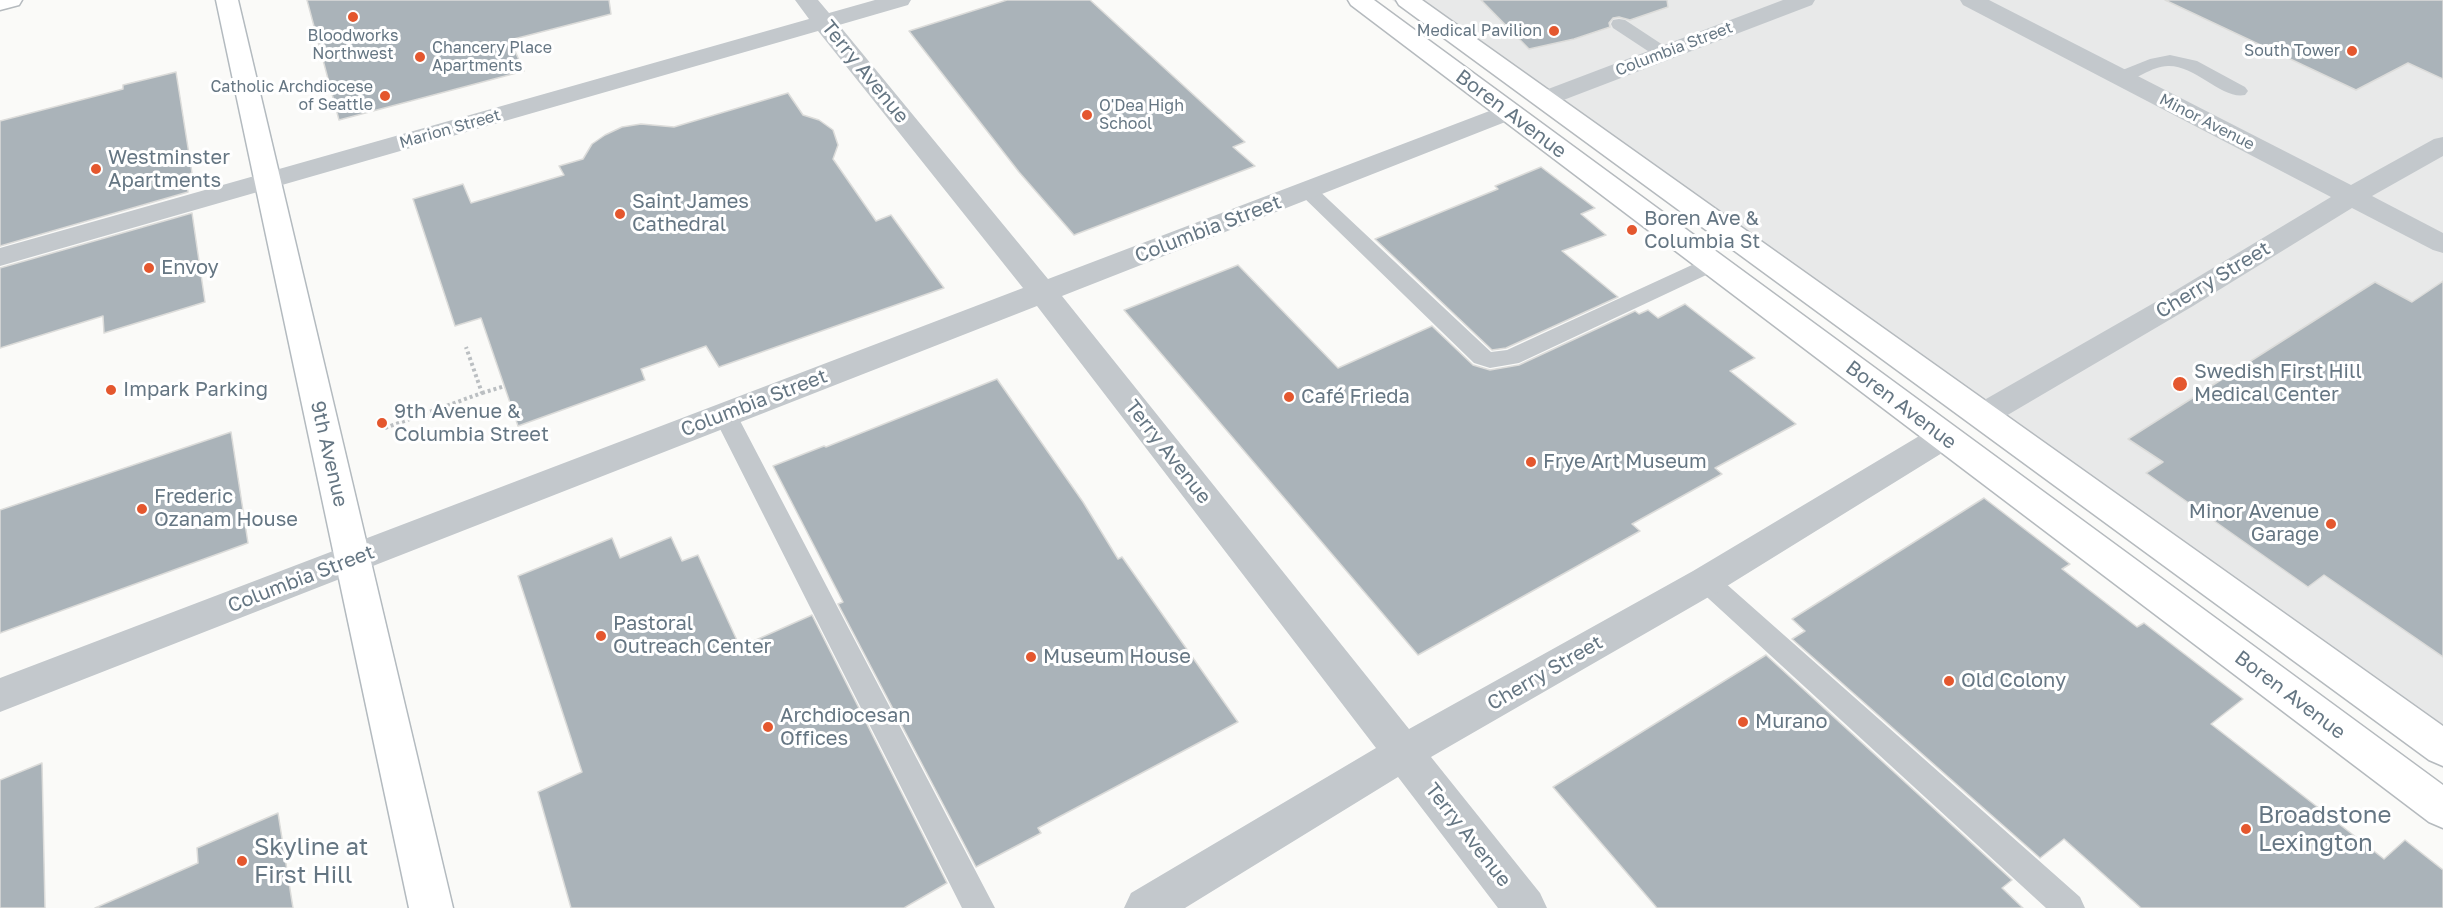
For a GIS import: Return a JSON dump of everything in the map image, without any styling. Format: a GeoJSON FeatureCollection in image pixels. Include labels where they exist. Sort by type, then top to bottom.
{"type":"FeatureCollection","features":[{"type":"Feature","properties":{"kind":"main road"},"geometry":{"type":"LineString","coordinates":[[0,3],[11,0]]}},
{"type":"Feature","properties":{"kind":"main road","name":"9th Avenue"},"geometry":{"type":"LineString","coordinates":[[227,0],[266,182],[354,559],[430,908]]}},
{"type":"Feature","properties":{"kind":"main road","name":"Boren Avenue"},"geometry":{"type":"LineString","coordinates":[[1359,0],[2443,809]]}},
{"type":"Feature","properties":{"kind":"main road","name":"Boren Avenue"},"geometry":{"type":"LineString","coordinates":[[1407,0],[2443,748]]}},
{"type":"Feature","properties":{"kind":"street","name":"Marion Street"},"geometry":{"type":"LineString","coordinates":[[0,257],[266,182],[815,11],[900,0]]}},
{"type":"Feature","properties":{"kind":"street","name":"Columbia Street"},"geometry":{"type":"LineString","coordinates":[[1544,99],[1803,0]]}},
{"type":"Feature","properties":{"kind":"street","name":"Minor Avenue"},"geometry":{"type":"LineString","coordinates":[[1971,0],[2443,244]]}},
{"type":"Feature","properties":{"kind":"street","name":"Terry Avenue"},"geometry":{"type":"LineString","coordinates":[[815,11],[1042,292],[1525,908]]}},
{"type":"Feature","properties":{"kind":"street","name":"Columbia Street"},"geometry":{"type":"LineString","coordinates":[[0,695],[1509,112]]}},
{"type":"Feature","properties":{"kind":"street","name":"Cherry Street"},"geometry":{"type":"LineString","coordinates":[[1983,415],[2183,299],[2352,196],[2443,145]]}},
{"type":"Feature","properties":{"kind":"street","name":"Cherry Street"},"geometry":{"type":"LineString","coordinates":[[1146,908],[1403,753],[1706,581],[1943,437]]}},
{"type":"Feature","properties":{"kind":"lane"},"geometry":{"type":"LineString","coordinates":[[1619,24],[1663,53]]}},
{"type":"Feature","properties":{"kind":"lane"},"geometry":{"type":"LineString","coordinates":[[2121,77],[2162,60],[2173,60],[2189,65],[2239,92]]}},
{"type":"Feature","properties":{"kind":"lane"},"geometry":{"type":"LineString","coordinates":[[1307,190],[1482,357],[1490,360],[1511,357],[1712,264]]}},
{"type":"Feature","properties":{"kind":"lane"},"geometry":{"type":"LineString","coordinates":[[725,415],[979,908]]}},
{"type":"Feature","properties":{"kind":"lane"},"geometry":{"type":"LineString","coordinates":[[1706,581],[2069,908]]}},
{"type":"Feature","properties":{"kind":"path"},"geometry":{"type":"LineString","coordinates":[[466,347],[482,393]]}},
{"type":"Feature","properties":{"kind":"path"},"geometry":{"type":"LineString","coordinates":[[385,428],[505,386]]}},
{"type":"Feature","properties":{"kind":"shaded area","name":"Swedish First Hill Medical Center"},"geometry":{"type":"Polygon","coordinates":[[[1392,0],[2443,0],[2443,768],[1392,0]]]}},
{"type":"Feature","properties":{"kind":"building","name":"Chancery Place Apartments"},"geometry":{"type":"Polygon","coordinates":[[[307,0],[609,0],[611,14],[510,40],[524,71],[339,120],[307,0]]]}},
{"type":"Feature","properties":{"kind":"building","name":"O'Dea High School"},"geometry":{"type":"Polygon","coordinates":[[[1007,0],[1090,0],[1245,142],[1233,147],[1255,166],[1074,235],[1019,172],[909,31],[1007,0]]]}},
{"type":"Feature","properties":{"kind":"building","name":"Medical Pavilion"},"geometry":{"type":"Polygon","coordinates":[[[1481,0],[1667,0],[1668,7],[1630,20],[1613,18],[1609,23],[1610,27],[1574,39],[1529,49],[1481,0]]]}},
{"type":"Feature","properties":{"kind":"building","name":"South Tower"},"geometry":{"type":"Polygon","coordinates":[[[2165,0],[2443,0],[2443,79],[2408,63],[2356,90],[2165,0]]]}},
{"type":"Feature","properties":{"kind":"building"},"geometry":{"type":"Polygon","coordinates":[[[176,72],[192,173],[186,175],[188,192],[0,246],[0,121],[123,89],[123,85],[176,72]]]}},
{"type":"Feature","properties":{"kind":"building"},"geometry":{"type":"Polygon","coordinates":[[[788,93],[803,115],[819,120],[833,130],[838,145],[833,159],[876,221],[891,215],[944,288],[719,367],[706,346],[641,369],[645,380],[518,426],[481,318],[455,326],[413,199],[463,184],[471,203],[564,175],[559,166],[583,159],[592,144],[622,127],[641,124],[674,127],[788,93]]]}},
{"type":"Feature","properties":{"kind":"building"},"geometry":{"type":"Polygon","coordinates":[[[1541,167],[1595,208],[1581,214],[1606,235],[1562,251],[1618,297],[1506,348],[1492,350],[1375,239],[1498,189],[1495,186],[1541,167]]]}},
{"type":"Feature","properties":{"kind":"building","name":"Envoy"},"geometry":{"type":"Polygon","coordinates":[[[192,213],[205,302],[104,333],[103,316],[0,348],[0,268],[192,213]]]}},
{"type":"Feature","properties":{"kind":"building","name":"Frye Art Museum"},"geometry":{"type":"Polygon","coordinates":[[[1238,265],[1338,368],[1432,326],[1473,365],[1490,370],[1519,365],[1635,311],[1639,314],[1648,310],[1658,318],[1685,304],[1755,358],[1730,371],[1796,424],[1715,468],[1722,474],[1632,524],[1640,531],[1418,655],[1124,310],[1238,265]]]}},
{"type":"Feature","properties":{"kind":"building","name":"Minor Avenue Garage"},"geometry":{"type":"Polygon","coordinates":[[[2443,281],[2443,657],[2324,575],[2308,587],[2146,473],[2163,462],[2128,439],[2375,282],[2412,302],[2443,281]]]}},
{"type":"Feature","properties":{"kind":"building","name":"Museum House"},"geometry":{"type":"Polygon","coordinates":[[[997,379],[1083,502],[1118,559],[1122,557],[1238,722],[1038,828],[1041,833],[976,867],[838,604],[843,602],[773,466],[997,379]]]}},
{"type":"Feature","properties":{"kind":"building","name":"Frederic Ozanam House"},"geometry":{"type":"Polygon","coordinates":[[[231,432],[248,543],[0,633],[0,510],[231,432]]]}},
{"type":"Feature","properties":{"kind":"building"},"geometry":{"type":"Polygon","coordinates":[[[1984,498],[2070,564],[2062,569],[2137,627],[2144,623],[2243,699],[2211,724],[2384,859],[2405,840],[2443,870],[2443,908],[2141,908],[2064,839],[2040,858],[1792,639],[1805,631],[1792,619],[1984,498]]]}},
{"type":"Feature","properties":{"kind":"building"},"geometry":{"type":"Polygon","coordinates":[[[671,537],[682,561],[698,555],[740,647],[812,615],[947,883],[904,908],[571,908],[538,792],[582,772],[518,576],[612,538],[620,558],[671,537]]]}},
{"type":"Feature","properties":{"kind":"building","name":"Murano"},"geometry":{"type":"Polygon","coordinates":[[[1766,655],[2012,880],[2002,888],[2023,908],[1657,908],[1553,787],[1766,655]]]}},
{"type":"Feature","properties":{"kind":"building"},"geometry":{"type":"Polygon","coordinates":[[[42,763],[45,908],[0,908],[0,780],[42,763]]]}},
{"type":"Feature","properties":{"kind":"building","name":"Skyline at First Hill"},"geometry":{"type":"Polygon","coordinates":[[[278,813],[293,908],[95,908],[198,863],[197,848],[278,813]]]}},
{"type":"Feature","properties":{"kind":"place","name":"Bloodworks Northwest"},"geometry":{"type":"Point","coordinates":[353,17]}},
{"type":"Feature","properties":{"kind":"place","name":"Medical Pavilion"},"geometry":{"type":"Point","coordinates":[1554,31]}},
{"type":"Feature","properties":{"kind":"place","name":"South Tower"},"geometry":{"type":"Point","coordinates":[2352,51]}},
{"type":"Feature","properties":{"kind":"place","name":"Chancery Place Apartments"},"geometry":{"type":"Point","coordinates":[420,57]}},
{"type":"Feature","properties":{"kind":"place","name":"Catholic Archdiocese of Seattle"},"geometry":{"type":"Point","coordinates":[385,96]}},
{"type":"Feature","properties":{"kind":"place","name":"O'Dea High School"},"geometry":{"type":"Point","coordinates":[1087,115]}},
{"type":"Feature","properties":{"kind":"place","name":"Westminster Apartments"},"geometry":{"type":"Point","coordinates":[96,169]}},
{"type":"Feature","properties":{"kind":"place","name":"Saint James Cathedral"},"geometry":{"type":"Point","coordinates":[620,214]}},
{"type":"Feature","properties":{"kind":"place","name":"Boren Ave & Columbia St"},"geometry":{"type":"Point","coordinates":[1632,230]}},
{"type":"Feature","properties":{"kind":"place","name":"Envoy"},"geometry":{"type":"Point","coordinates":[149,268]}},
{"type":"Feature","properties":{"kind":"place","name":"Swedish First Hill Medical Center"},"geometry":{"type":"Point","coordinates":[2180,384]}},
{"type":"Feature","properties":{"kind":"place","name":"Impark Parking"},"geometry":{"type":"Point","coordinates":[111,390]}},
{"type":"Feature","properties":{"kind":"place","name":"Café Frieda"},"geometry":{"type":"Point","coordinates":[1289,397]}},
{"type":"Feature","properties":{"kind":"place","name":"9th Avenue & Columbia Street"},"geometry":{"type":"Point","coordinates":[382,423]}},
{"type":"Feature","properties":{"kind":"place","name":"Frye Art Museum"},"geometry":{"type":"Point","coordinates":[1531,462]}},
{"type":"Feature","properties":{"kind":"place","name":"Frederic Ozanam House"},"geometry":{"type":"Point","coordinates":[142,509]}},
{"type":"Feature","properties":{"kind":"place","name":"Minor Avenue Garage"},"geometry":{"type":"Point","coordinates":[2331,524]}},
{"type":"Feature","properties":{"kind":"place","name":"Pastoral Outreach Center"},"geometry":{"type":"Point","coordinates":[601,636]}},
{"type":"Feature","properties":{"kind":"place","name":"Museum House"},"geometry":{"type":"Point","coordinates":[1031,657]}},
{"type":"Feature","properties":{"kind":"place","name":"Old Colony"},"geometry":{"type":"Point","coordinates":[1949,681]}},
{"type":"Feature","properties":{"kind":"place","name":"Murano"},"geometry":{"type":"Point","coordinates":[1743,722]}},
{"type":"Feature","properties":{"kind":"place","name":"Archdiocesan Offices"},"geometry":{"type":"Point","coordinates":[768,727]}},
{"type":"Feature","properties":{"kind":"place","name":"Broadstone Lexington"},"geometry":{"type":"Point","coordinates":[2246,829]}},
{"type":"Feature","properties":{"kind":"place","name":"Skyline at First Hill"},"geometry":{"type":"Point","coordinates":[242,861]}}]}
